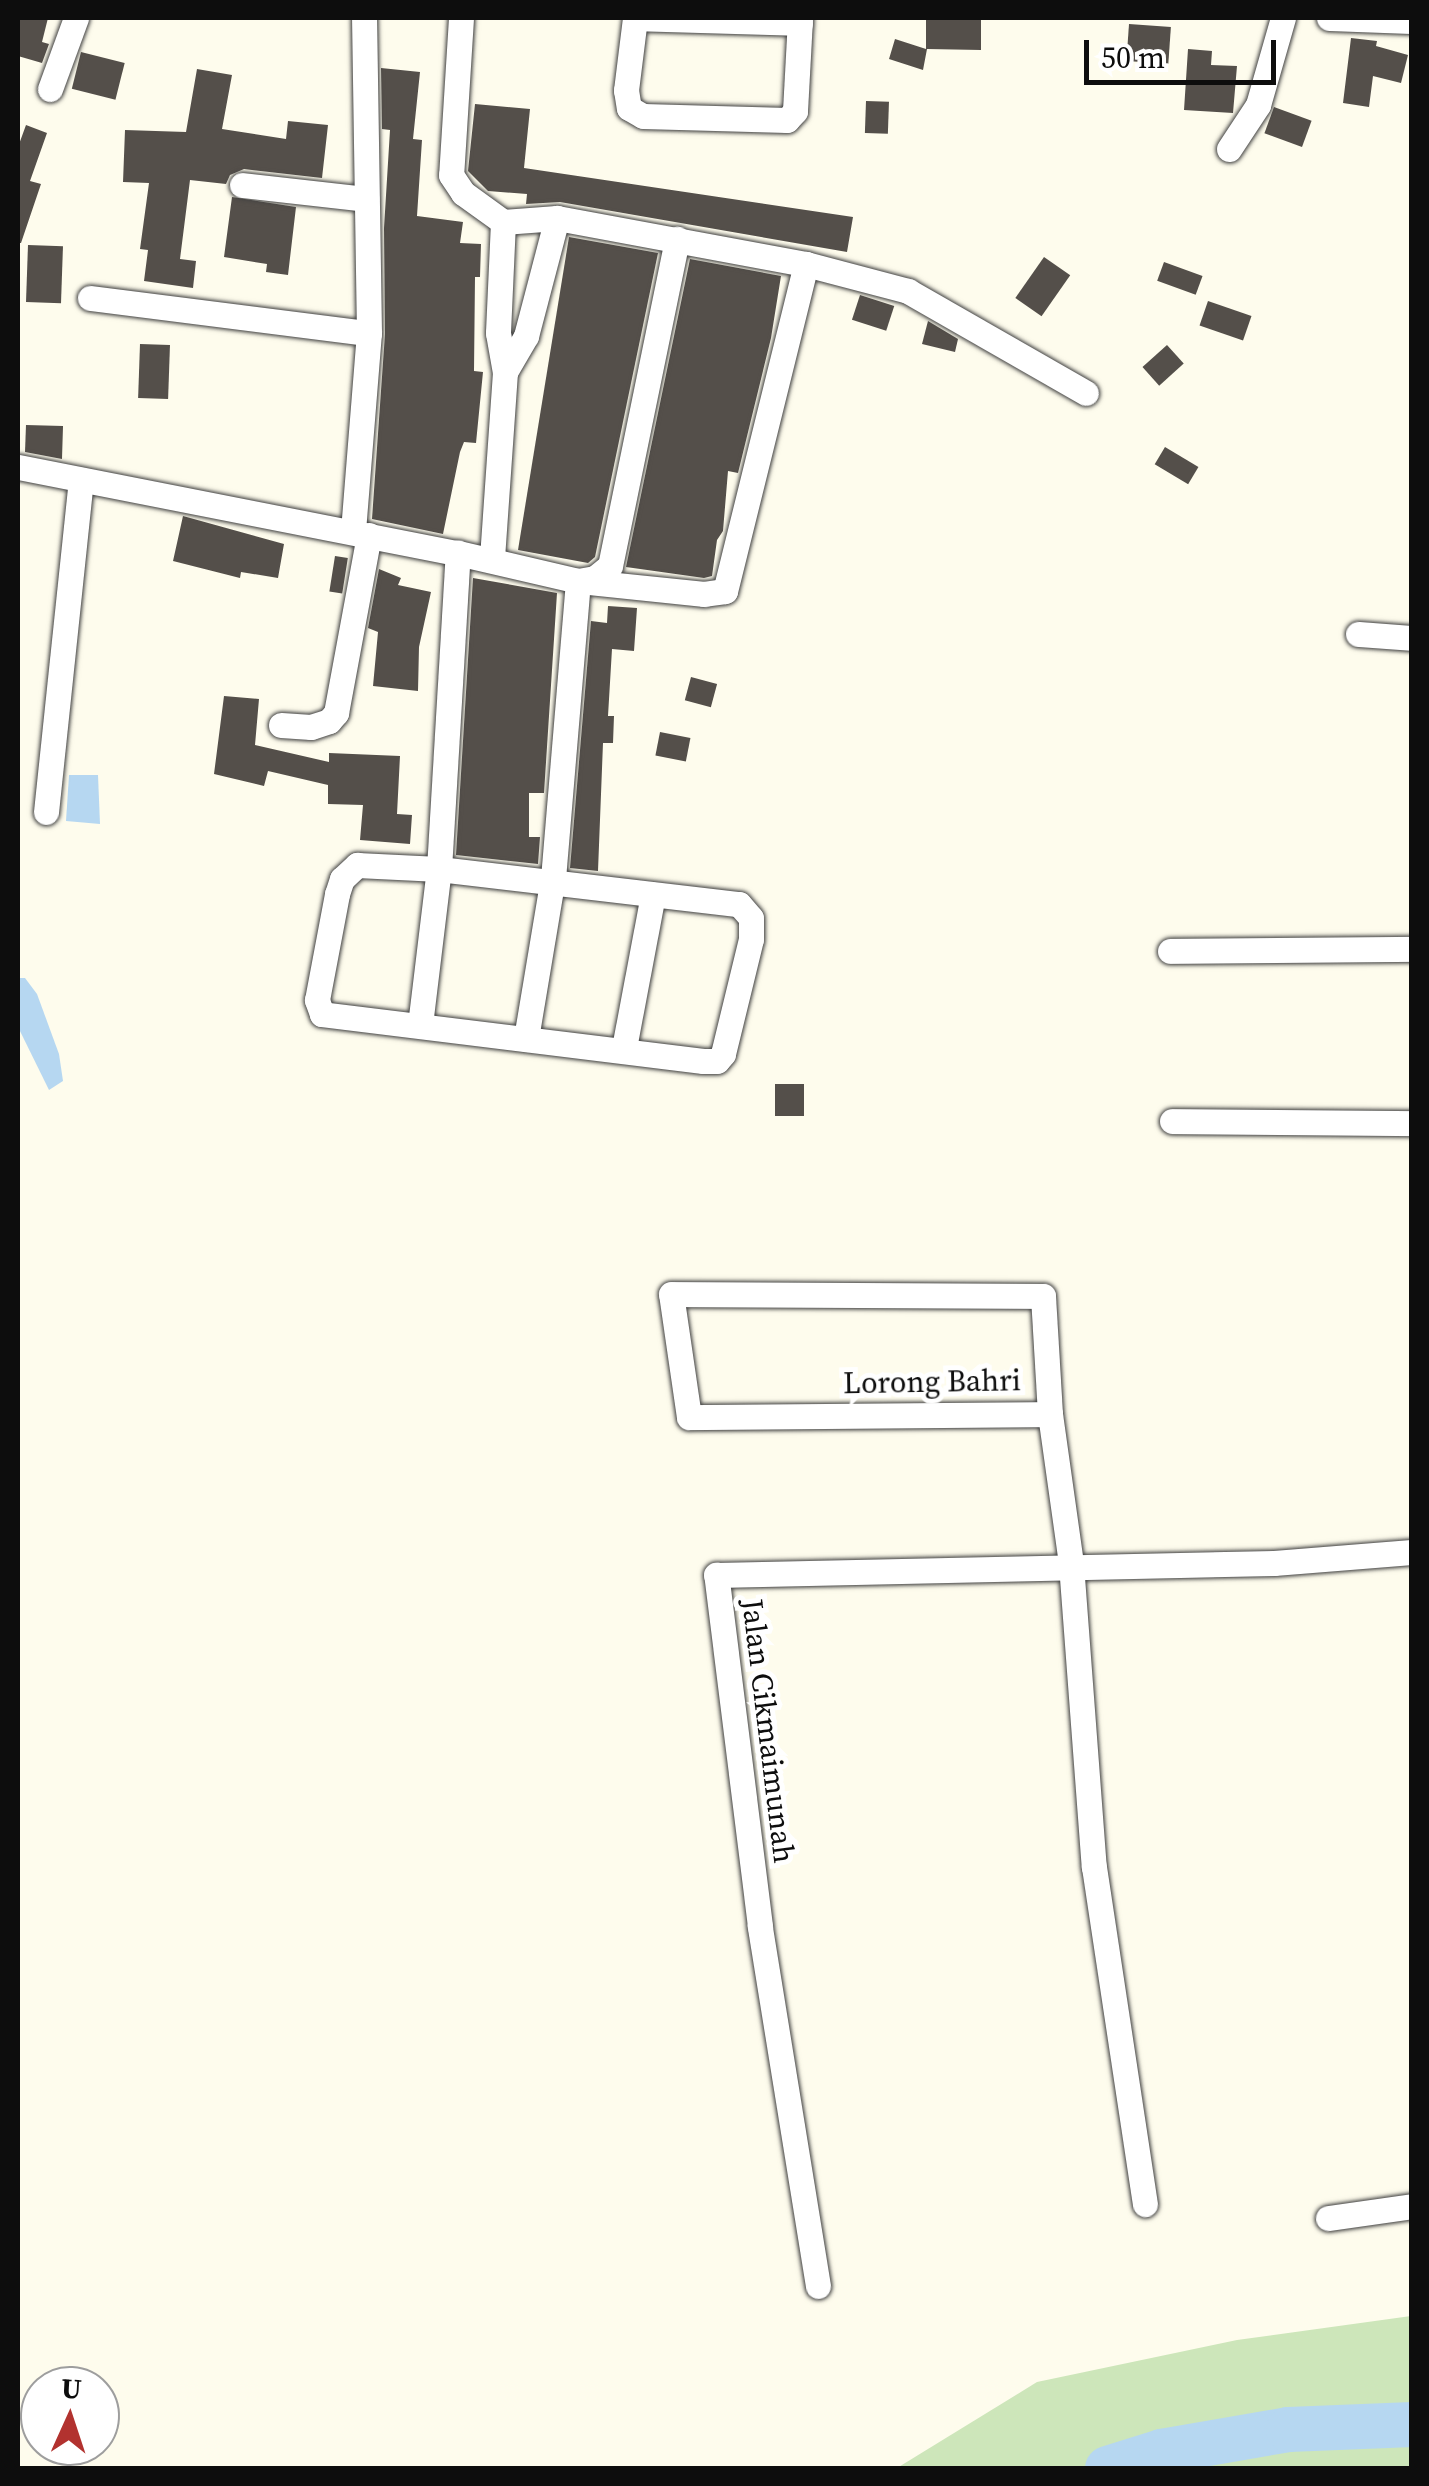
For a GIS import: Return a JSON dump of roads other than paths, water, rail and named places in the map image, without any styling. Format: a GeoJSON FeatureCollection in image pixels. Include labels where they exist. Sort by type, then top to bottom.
{"type":"FeatureCollection","features":[{"type":"Feature","properties":{"kind":"street"},"geometry":{"type":"LineString","coordinates":[[50,89],[76,18]]}},
{"type":"Feature","properties":{"kind":"street"},"geometry":{"type":"LineString","coordinates":[[281,724],[311,727],[336,713],[361,533],[369,333],[364,18]]}},
{"type":"Feature","properties":{"kind":"street"},"geometry":{"type":"LineString","coordinates":[[461,18],[451,175],[463,193],[503,222],[557,218],[806,264],[908,291],[1086,393]]}},
{"type":"Feature","properties":{"kind":"street"},"geometry":{"type":"LineString","coordinates":[[635,18],[800,20],[795,111],[787,120],[643,116],[629,108],[626,90],[635,18]]}},
{"type":"Feature","properties":{"kind":"street"},"geometry":{"type":"LineString","coordinates":[[1230,149],[1258,105],[1283,18]]}},
{"type":"Feature","properties":{"kind":"street"},"geometry":{"type":"LineString","coordinates":[[1330,18],[1412,20]]}},
{"type":"Feature","properties":{"kind":"street"},"geometry":{"type":"LineString","coordinates":[[242,186],[366,199]]}},
{"type":"Feature","properties":{"kind":"street"},"geometry":{"type":"LineString","coordinates":[[504,372],[526,336],[557,218]]}},
{"type":"Feature","properties":{"kind":"street"},"geometry":{"type":"LineString","coordinates":[[492,560],[504,372],[498,333],[503,222]]}},
{"type":"Feature","properties":{"kind":"street"},"geometry":{"type":"LineString","coordinates":[[578,581],[604,574],[610,566],[676,239]]}},
{"type":"Feature","properties":{"kind":"street"},"geometry":{"type":"LineString","coordinates":[[18,467],[361,533],[578,581],[711,595],[725,591],[806,264]]}},
{"type":"Feature","properties":{"kind":"street"},"geometry":{"type":"LineString","coordinates":[[90,298],[369,333]]}},
{"type":"Feature","properties":{"kind":"street"},"geometry":{"type":"LineString","coordinates":[[46,812],[81,480]]}},
{"type":"Feature","properties":{"kind":"street"},"geometry":{"type":"LineString","coordinates":[[420,1026],[439,869],[458,553]]}},
{"type":"Feature","properties":{"kind":"street"},"geometry":{"type":"LineString","coordinates":[[526,1040],[552,884],[578,581]]}},
{"type":"Feature","properties":{"kind":"street"},"geometry":{"type":"LineString","coordinates":[[1358,634],[1412,638]]}},
{"type":"Feature","properties":{"kind":"street"},"geometry":{"type":"LineString","coordinates":[[357,865],[439,869],[740,904],[752,918],[747,959],[723,1054],[717,1061],[330,1017],[318,1011],[337,894],[346,874],[357,865]]}},
{"type":"Feature","properties":{"kind":"street"},"geometry":{"type":"LineString","coordinates":[[624,1048],[653,894]]}},
{"type":"Feature","properties":{"kind":"street"},"geometry":{"type":"LineString","coordinates":[[1170,951],[1412,950]]}},
{"type":"Feature","properties":{"kind":"street"},"geometry":{"type":"LineString","coordinates":[[1172,1121],[1412,1123]]}},
{"type":"Feature","properties":{"kind":"street","name":"Lorong Bahri"},"geometry":{"type":"LineString","coordinates":[[671,1294],[1042,1296],[1050,1414],[690,1417],[671,1294]]}},
{"type":"Feature","properties":{"kind":"street"},"geometry":{"type":"LineString","coordinates":[[1050,1414],[1071,1564],[1094,1867],[1145,2204]]}},
{"type":"Feature","properties":{"kind":"street","name":"Jalan Cikmaimunah"},"geometry":{"type":"LineString","coordinates":[[818,2286],[760,1926],[716,1574],[1071,1564],[1274,1563],[1412,1552]]}},
{"type":"Feature","properties":{"kind":"street"},"geometry":{"type":"LineString","coordinates":[[1328,2218],[1412,2206]]}},
{"type":"Feature","properties":{"kind":"water"},"geometry":{"type":"Polygon","coordinates":[[[69,775],[98,775],[100,824],[66,821],[69,775]]]}},
{"type":"Feature","properties":{"kind":"water"},"geometry":{"type":"Polygon","coordinates":[[[18,978],[25,978],[37,994],[59,1054],[63,1081],[49,1090],[18,1027],[18,978]]]}},
{"type":"Feature","properties":{"kind":"waterway"},"geometry":{"type":"LineString","coordinates":[[1107,2468],[1161,2451],[1288,2429],[1412,2424]]}}]}
